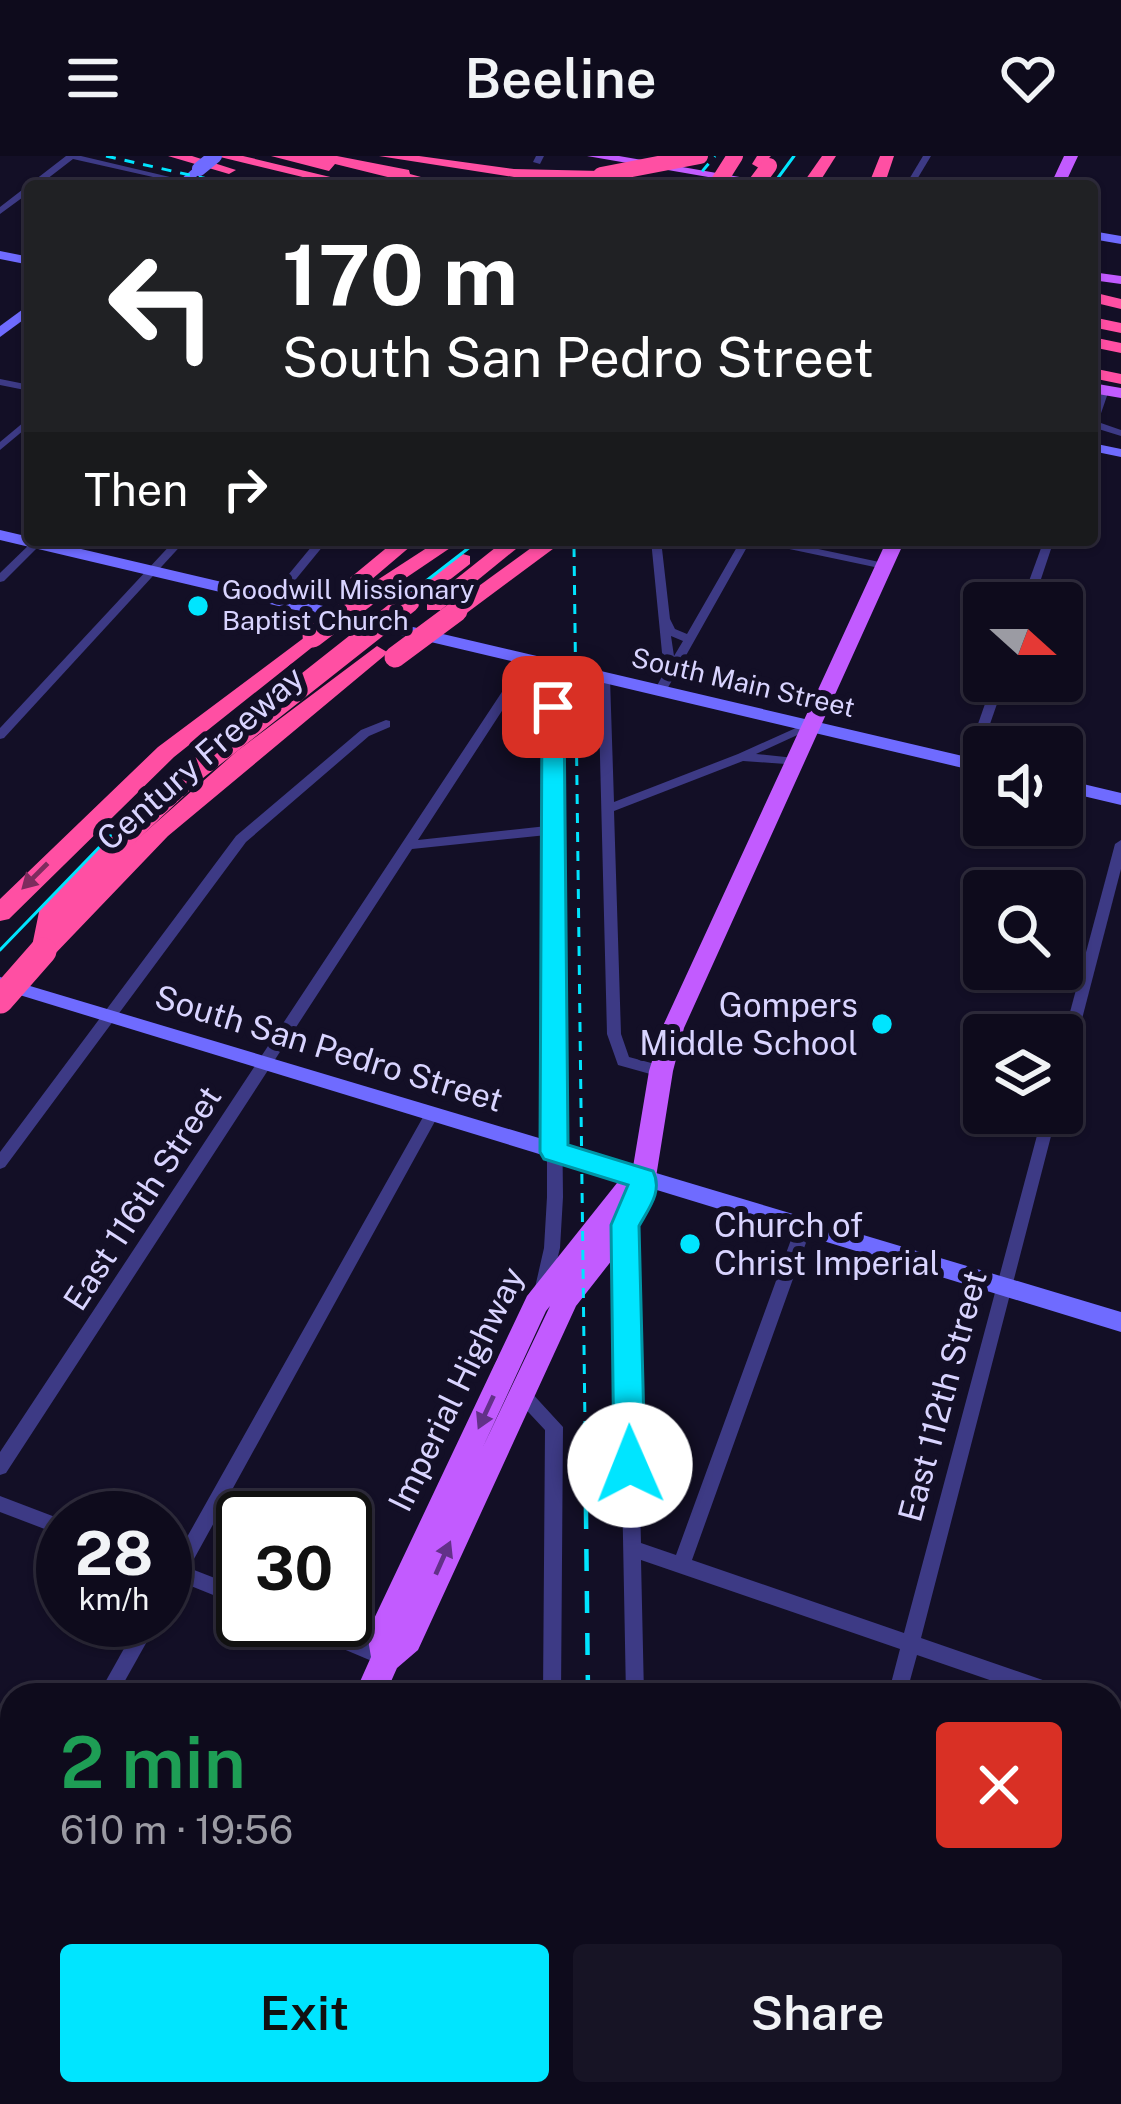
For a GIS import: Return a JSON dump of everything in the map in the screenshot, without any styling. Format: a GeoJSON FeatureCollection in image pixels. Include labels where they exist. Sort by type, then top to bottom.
{"type":"FeatureCollection","features":[{"type":"Feature","properties":{"kind":"highway"},"geometry":{"type":"LineString","coordinates":[[175,156],[265,180]]}},
{"type":"Feature","properties":{"kind":"highway"},"geometry":{"type":"LineString","coordinates":[[219,156],[356,180]]}},
{"type":"Feature","properties":{"kind":"highway"},"geometry":{"type":"LineString","coordinates":[[278,156],[388,180]]}},
{"type":"Feature","properties":{"kind":"highway"},"geometry":{"type":"LineString","coordinates":[[304,156],[418,180]]}},
{"type":"Feature","properties":{"kind":"highway"},"geometry":{"type":"LineString","coordinates":[[314,156],[441,180]]}},
{"type":"Feature","properties":{"kind":"highway"},"geometry":{"type":"LineString","coordinates":[[375,156],[512,180]]}},
{"type":"Feature","properties":{"kind":"highway"},"geometry":{"type":"LineString","coordinates":[[386,156],[506,172],[602,175],[700,156]]}},
{"type":"Feature","properties":{"kind":"highway"},"geometry":{"type":"LineString","coordinates":[[809,180],[829,156]]}},
{"type":"Feature","properties":{"kind":"highway"},"geometry":{"type":"LineString","coordinates":[[255,160],[317,180]]}},
{"type":"Feature","properties":{"kind":"highway"},"geometry":{"type":"LineString","coordinates":[[255,160],[336,180]]}},
{"type":"Feature","properties":{"kind":"highway"},"geometry":{"type":"LineString","coordinates":[[362,590],[400,546]]}},
{"type":"Feature","properties":{"kind":"highway","name":"Century Freeway"},"geometry":{"type":"LineString","coordinates":[[0,913],[166,752],[304,635],[428,546]]}},
{"type":"Feature","properties":{"kind":"highway"},"geometry":{"type":"LineString","coordinates":[[362,590],[441,546]]}},
{"type":"Feature","properties":{"kind":"highway"},"geometry":{"type":"LineString","coordinates":[[43,951],[49,913],[124,838],[284,698],[480,546]]}},
{"type":"Feature","properties":{"kind":"highway"},"geometry":{"type":"LineString","coordinates":[[446,609],[511,546]]}},
{"type":"Feature","properties":{"kind":"highway"},"geometry":{"type":"LineString","coordinates":[[446,609],[546,546]]}},
{"type":"Feature","properties":{"kind":"highway","name":"Century Freeway"},"geometry":{"type":"LineString","coordinates":[[0,1000],[81,907],[262,742],[312,716],[446,609]]}},
{"type":"Feature","properties":{"kind":"main road"},"geometry":{"type":"LineString","coordinates":[[186,180],[219,156]]}},
{"type":"Feature","properties":{"kind":"main road"},"geometry":{"type":"LineString","coordinates":[[594,156],[640,159],[753,180]]}},
{"type":"Feature","properties":{"kind":"main road"},"geometry":{"type":"LineString","coordinates":[[0,333],[24,313]]}},
{"type":"Feature","properties":{"kind":"main road","name":"South Main Street"},"geometry":{"type":"LineString","coordinates":[[54,546],[963,762]]}},
{"type":"Feature","properties":{"kind":"main road","name":"Imperial Highway"},"geometry":{"type":"LineString","coordinates":[[375,1683],[386,1658],[406,1640],[566,1299],[625,1225],[641,1196],[661,1071],[673,1028],[893,546]]}},
{"type":"Feature","properties":{"kind":"main road"},"geometry":{"type":"LineString","coordinates":[[1083,790],[1121,799]]}},
{"type":"Feature","properties":{"kind":"main road","name":"South San Pedro Street"},"geometry":{"type":"LineString","coordinates":[[0,982],[1121,1322]]}},
{"type":"Feature","properties":{"kind":"main road","name":"Imperial Highway"},"geometry":{"type":"LineString","coordinates":[[386,1658],[382,1633],[539,1300],[626,1190],[643,1179]]}},
{"type":"Feature","properties":{"kind":"main road"},"geometry":{"type":"LineString","coordinates":[[523,1395],[516,1383],[539,1335],[539,1300]]}},
{"type":"Feature","properties":{"kind":"street"},"geometry":{"type":"LineString","coordinates":[[40,180],[71,156],[170,180]]}},
{"type":"Feature","properties":{"kind":"street"},"geometry":{"type":"LineString","coordinates":[[0,211],[24,192]]}},
{"type":"Feature","properties":{"kind":"street"},"geometry":{"type":"LineString","coordinates":[[0,447],[24,425]]}},
{"type":"Feature","properties":{"kind":"street"},"geometry":{"type":"LineString","coordinates":[[0,579],[34,546]]}},
{"type":"Feature","properties":{"kind":"street"},"geometry":{"type":"LineString","coordinates":[[0,735],[176,546]]}},
{"type":"Feature","properties":{"kind":"street"},"geometry":{"type":"LineString","coordinates":[[274,599],[318,546]]}},
{"type":"Feature","properties":{"kind":"street"},"geometry":{"type":"LineString","coordinates":[[657,546],[670,673]]}},
{"type":"Feature","properties":{"kind":"street"},"geometry":{"type":"LineString","coordinates":[[660,691],[743,546]]}},
{"type":"Feature","properties":{"kind":"street"},"geometry":{"type":"LineString","coordinates":[[789,546],[884,566]]}},
{"type":"Feature","properties":{"kind":"street"},"geometry":{"type":"LineString","coordinates":[[1034,582],[1047,546]]}},
{"type":"Feature","properties":{"kind":"street"},"geometry":{"type":"LineString","coordinates":[[664,619],[671,631],[689,640]]}},
{"type":"Feature","properties":{"kind":"street","name":"East 116th Street"},"geometry":{"type":"LineString","coordinates":[[0,1467],[529,660]]}},
{"type":"Feature","properties":{"kind":"street"},"geometry":{"type":"LineString","coordinates":[[539,1300],[552,1248],[554,666]]}},
{"type":"Feature","properties":{"kind":"street"},"geometry":{"type":"LineString","coordinates":[[604,678],[616,1051],[623,1061],[661,1071]]}},
{"type":"Feature","properties":{"kind":"street"},"geometry":{"type":"LineString","coordinates":[[0,1163],[241,839],[365,733],[386,724]]}},
{"type":"Feature","properties":{"kind":"street"},"geometry":{"type":"LineString","coordinates":[[742,757],[750,748],[811,726]]}},
{"type":"Feature","properties":{"kind":"street"},"geometry":{"type":"LineString","coordinates":[[611,808],[742,757],[765,755],[795,762]]}},
{"type":"Feature","properties":{"kind":"street"},"geometry":{"type":"LineString","coordinates":[[410,844],[551,830]]}},
{"type":"Feature","properties":{"kind":"street"},"geometry":{"type":"LineString","coordinates":[[1076,1014],[1121,844]]}},
{"type":"Feature","properties":{"kind":"street"},"geometry":{"type":"LineString","coordinates":[[192,1532],[432,1114]]}},
{"type":"Feature","properties":{"kind":"street","name":"East 112th Street"},"geometry":{"type":"LineString","coordinates":[[901,1683],[1045,1134]]}},
{"type":"Feature","properties":{"kind":"street"},"geometry":{"type":"LineString","coordinates":[[625,1225],[634,1683]]}},
{"type":"Feature","properties":{"kind":"street"},"geometry":{"type":"LineString","coordinates":[[681,1566],[804,1226]]}},
{"type":"Feature","properties":{"kind":"street"},"geometry":{"type":"LineString","coordinates":[[523,1395],[554,1426],[552,1683]]}},
{"type":"Feature","properties":{"kind":"street"},"geometry":{"type":"LineString","coordinates":[[0,1504],[36,1518]]}},
{"type":"Feature","properties":{"kind":"street"},"geometry":{"type":"LineString","coordinates":[[632,1548],[1025,1683]]}},
{"type":"Feature","properties":{"kind":"street"},"geometry":{"type":"LineString","coordinates":[[114,1683],[135,1647]]}},
{"type":"Feature","properties":{"kind":"street"},"geometry":{"type":"LineString","coordinates":[[360,1647],[386,1658]]}},
{"type":"Feature","properties":{"kind":"tram line"},"geometry":{"type":"LineString","coordinates":[[776,180],[794,156]]}},
{"type":"Feature","properties":{"kind":"tram line"},"geometry":{"type":"LineString","coordinates":[[0,950],[114,832],[213,746],[471,546]]}},
{"type":"Feature","properties":{"kind":"railway"},"geometry":{"type":"LineString","coordinates":[[106,156],[212,180]]}},
{"type":"Feature","properties":{"kind":"railway"},"geometry":{"type":"LineString","coordinates":[[695,180],[715,156]]}},
{"type":"Feature","properties":{"kind":"railway"},"geometry":{"type":"LineString","coordinates":[[574,547],[585,1426]]}},
{"type":"Feature","properties":{"kind":"railway"},"geometry":{"type":"LineString","coordinates":[[585,1423],[588,1683]]}},
{"type":"Feature","properties":{"kind":"place","name":"Goodwill Missionary Baptist Church"},"geometry":{"type":"Point","coordinates":[198,606]}},
{"type":"Feature","properties":{"kind":"place","name":"Gompers Middle School"},"geometry":{"type":"Point","coordinates":[882,1024]}},
{"type":"Feature","properties":{"kind":"place","name":"Church of Christ Imperial"},"geometry":{"type":"Point","coordinates":[690,1244]}},
{"type":"Feature","properties":{"kind":"route"},"geometry":{"type":"LineString","coordinates":[[553,707],[554,1152],[643,1179],[641,1196],[625,1225],[630,1465]]}}]}
